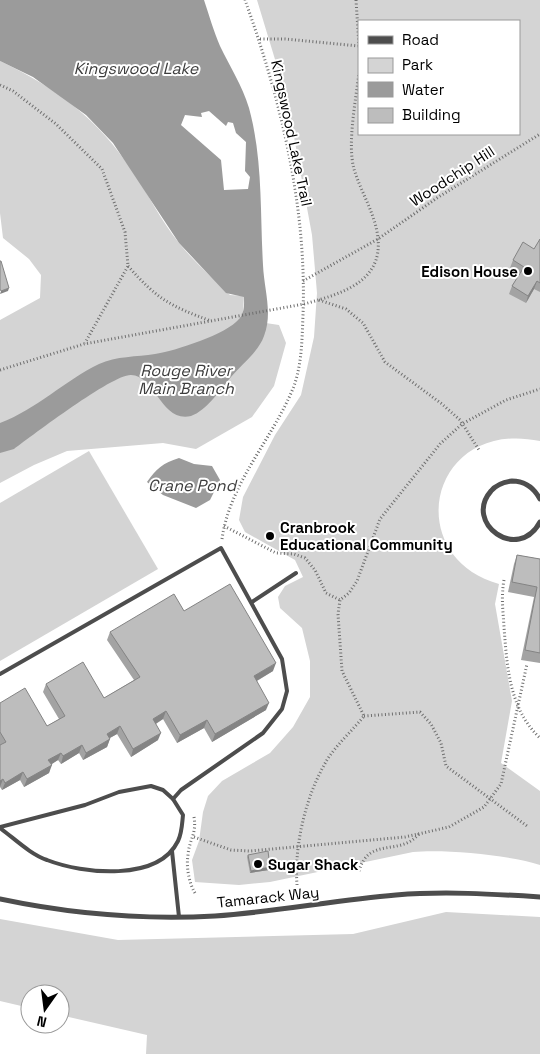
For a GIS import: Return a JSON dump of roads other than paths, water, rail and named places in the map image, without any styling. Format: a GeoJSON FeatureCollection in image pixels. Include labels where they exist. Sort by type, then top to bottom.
{"type":"FeatureCollection","features":[{"type":"Feature","properties":{"kind":"street"},"geometry":{"type":"LineString","coordinates":[[540,499],[538,490],[516,481],[501,484],[489,493],[484,507],[484,515],[490,529],[502,538],[510,540],[525,537],[532,533],[540,522]]}},
{"type":"Feature","properties":{"kind":"street","name":"Tamarack Way"},"geometry":{"type":"LineString","coordinates":[[0,899],[84,913],[179,917],[250,913],[406,894],[480,893],[540,897]]}},
{"type":"Feature","properties":{"kind":"lane"},"geometry":{"type":"LineString","coordinates":[[0,674],[221,548],[230,568],[252,602],[282,659],[287,691],[282,709],[263,733],[181,790],[174,799]]}},
{"type":"Feature","properties":{"kind":"lane"},"geometry":{"type":"LineString","coordinates":[[252,602],[296,573]]}},
{"type":"Feature","properties":{"kind":"lane"},"geometry":{"type":"LineString","coordinates":[[151,786],[163,790],[174,799],[183,815],[179,841],[172,851],[153,864],[136,870],[92,871],[46,860],[0,827],[42,814],[85,805],[119,792],[151,786]]}},
{"type":"Feature","properties":{"kind":"lane"},"geometry":{"type":"LineString","coordinates":[[172,851],[179,917]]}},
{"type":"Feature","properties":{"kind":"water","name":"Kingswood Lake"},"geometry":{"type":"Polygon","coordinates":[[[0,0],[204,0],[220,46],[246,100],[253,127],[259,166],[263,265],[268,319],[262,342],[213,399],[197,413],[191,416],[181,416],[172,413],[147,383],[140,377],[131,375],[122,377],[91,394],[14,449],[0,453],[0,423],[38,403],[74,378],[106,361],[175,349],[200,341],[224,330],[233,325],[241,316],[244,297],[226,293],[179,243],[113,143],[86,115],[33,77],[0,61],[0,0]],[[209,111],[201,113],[202,117],[185,115],[181,125],[221,160],[224,190],[248,189],[250,177],[245,171],[246,142],[236,133],[233,123],[228,122],[226,126],[209,111]]]}},
{"type":"Feature","properties":{"kind":"water","name":"Crane Pond"},"geometry":{"type":"Polygon","coordinates":[[[179,458],[194,464],[212,466],[220,480],[210,500],[196,508],[163,495],[147,482],[160,467],[179,458]]]}},
{"type":"Feature","properties":{"kind":"place","name":"Edison House"},"geometry":{"type":"Point","coordinates":[528,271]}},
{"type":"Feature","properties":{"kind":"place","name":"Cranbrook Educational Community"},"geometry":{"type":"Point","coordinates":[270,536]}},
{"type":"Feature","properties":{"kind":"place","name":"Sugar Shack"},"geometry":{"type":"Point","coordinates":[258,864]}},
{"type":"Feature","properties":{"kind":"water label","name":"Rouge River Main Branch"},"geometry":{"type":"Point","coordinates":[186,379]}}]}
